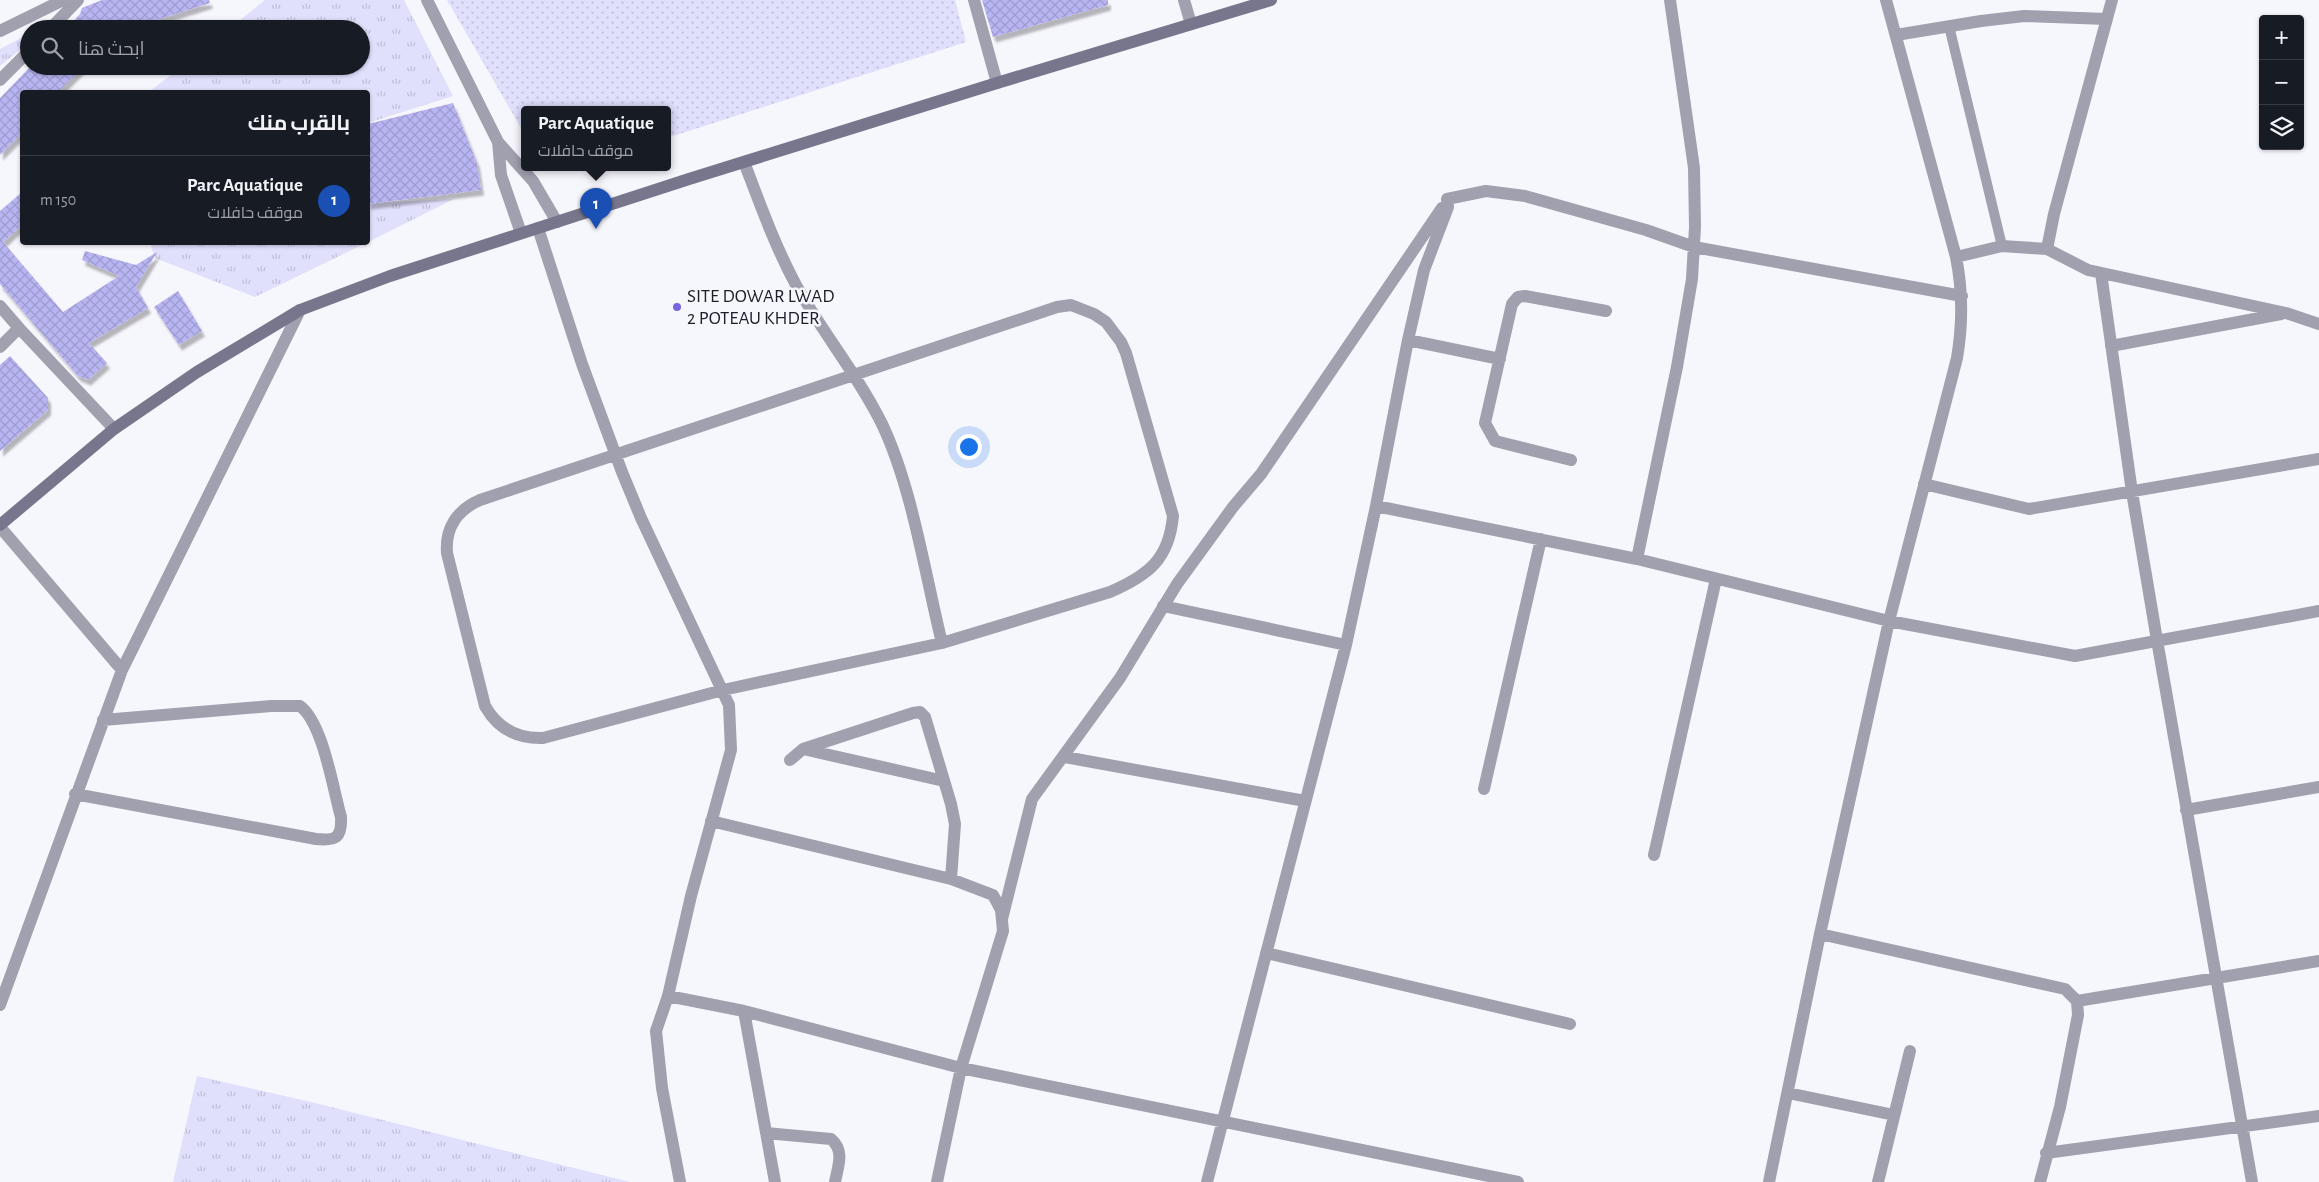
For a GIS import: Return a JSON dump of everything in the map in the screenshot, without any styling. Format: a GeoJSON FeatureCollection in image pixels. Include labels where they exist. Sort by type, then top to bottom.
{"type":"FeatureCollection","features":[{"type":"Feature","properties":{"kind":"main road"},"geometry":{"type":"LineString","coordinates":[[0,526],[114,430],[197,372],[300,310],[344,292],[521,233],[997,83],[1271,0]]}},
{"type":"Feature","properties":{"kind":"street"},"geometry":{"type":"LineString","coordinates":[[22,20],[62,0]]}},
{"type":"Feature","properties":{"kind":"street"},"geometry":{"type":"LineString","coordinates":[[59,20],[78,0]]}},
{"type":"Feature","properties":{"kind":"street"},"geometry":{"type":"LineString","coordinates":[[427,0],[498,142],[521,168]]}},
{"type":"Feature","properties":{"kind":"street"},"geometry":{"type":"LineString","coordinates":[[974,0],[997,83]]}},
{"type":"Feature","properties":{"kind":"street"},"geometry":{"type":"LineString","coordinates":[[1184,0],[1191,24]]}},
{"type":"Feature","properties":{"kind":"street"},"geometry":{"type":"LineString","coordinates":[[1638,559],[1677,367],[1692,280],[1694,247],[1694,168],[1670,0]]}},
{"type":"Feature","properties":{"kind":"street"},"geometry":{"type":"LineString","coordinates":[[1769,1182],[1820,934],[1889,621],[1957,358],[1963,316],[1956,257],[1886,0]]}},
{"type":"Feature","properties":{"kind":"street"},"geometry":{"type":"LineString","coordinates":[[2047,249],[2054,214],[2112,0]]}},
{"type":"Feature","properties":{"kind":"street"},"geometry":{"type":"LineString","coordinates":[[1896,35],[2024,16],[2107,20]]}},
{"type":"Feature","properties":{"kind":"street"},"geometry":{"type":"LineString","coordinates":[[0,31],[20,21]]}},
{"type":"Feature","properties":{"kind":"street"},"geometry":{"type":"LineString","coordinates":[[0,80],[20,60]]}},
{"type":"Feature","properties":{"kind":"street"},"geometry":{"type":"LineString","coordinates":[[498,142],[501,174],[521,233]]}},
{"type":"Feature","properties":{"kind":"street"},"geometry":{"type":"LineString","coordinates":[[744,162],[770,230],[795,284],[825,334],[854,376],[881,423],[896,461],[910,510],[942,643]]}},
{"type":"Feature","properties":{"kind":"street"},"geometry":{"type":"LineString","coordinates":[[524,171],[533,181],[557,222]]}},
{"type":"Feature","properties":{"kind":"street"},"geometry":{"type":"LineString","coordinates":[[1002,919],[1032,799],[1065,757],[1120,678],[1163,606],[1219,526],[1261,474],[1447,199],[1486,191],[1525,196],[1637,227],[1694,247],[1962,296]]}},
{"type":"Feature","properties":{"kind":"street"},"geometry":{"type":"LineString","coordinates":[[1207,1182],[1346,644],[1376,506],[1408,340],[1424,270],[1448,207],[1447,199]]}},
{"type":"Feature","properties":{"kind":"street"},"geometry":{"type":"LineString","coordinates":[[538,228],[582,364],[616,456],[641,518],[729,705],[731,750],[691,896],[668,996],[656,1031],[657,1054],[680,1182]]}},
{"type":"Feature","properties":{"kind":"street"},"geometry":{"type":"LineString","coordinates":[[1956,257],[2002,246],[2047,249],[2088,270],[2286,313],[2319,324]]}},
{"type":"Feature","properties":{"kind":"street"},"geometry":{"type":"LineString","coordinates":[[2101,273],[2132,492],[2252,1182]]}},
{"type":"Feature","properties":{"kind":"street"},"geometry":{"type":"LineString","coordinates":[[1571,460],[1495,441],[1488,432],[1484,422],[1512,304],[1518,297],[1525,296],[1606,311]]}},
{"type":"Feature","properties":{"kind":"street"},"geometry":{"type":"LineString","coordinates":[[1071,305],[1082,308],[1106,322],[1126,353],[1173,516],[1171,537],[1162,556],[1129,584],[1110,592],[942,643],[723,690],[543,738],[532,738],[509,732],[491,716],[485,706],[447,553],[446,543],[451,524],[456,516],[471,504],[854,376],[1057,307],[1071,305]]}},
{"type":"Feature","properties":{"kind":"street"},"geometry":{"type":"LineString","coordinates":[[0,306],[114,430]]}},
{"type":"Feature","properties":{"kind":"street"},"geometry":{"type":"LineString","coordinates":[[0,1004],[102,720],[122,670],[300,310]]}},
{"type":"Feature","properties":{"kind":"street"},"geometry":{"type":"LineString","coordinates":[[2111,346],[2286,313]]}},
{"type":"Feature","properties":{"kind":"street"},"geometry":{"type":"LineString","coordinates":[[0,347],[20,328]]}},
{"type":"Feature","properties":{"kind":"street"},"geometry":{"type":"LineString","coordinates":[[1408,340],[1500,359]]}},
{"type":"Feature","properties":{"kind":"street"},"geometry":{"type":"LineString","coordinates":[[1924,484],[2029,509],[2319,460]]}},
{"type":"Feature","properties":{"kind":"street"},"geometry":{"type":"LineString","coordinates":[[1376,506],[1638,559],[1889,621],[2075,656],[2319,612]]}},
{"type":"Feature","properties":{"kind":"street"},"geometry":{"type":"LineString","coordinates":[[0,526],[122,670]]}},
{"type":"Feature","properties":{"kind":"street"},"geometry":{"type":"LineString","coordinates":[[1484,789],[1541,539]]}},
{"type":"Feature","properties":{"kind":"street"},"geometry":{"type":"LineString","coordinates":[[1654,855],[1716,579]]}},
{"type":"Feature","properties":{"kind":"street"},"geometry":{"type":"LineString","coordinates":[[1163,606],[1346,644]]}},
{"type":"Feature","properties":{"kind":"street"},"geometry":{"type":"LineString","coordinates":[[75,794],[316,839],[330,840],[335,838],[342,828],[341,817],[320,738],[311,717],[300,706],[261,706],[102,720]]}},
{"type":"Feature","properties":{"kind":"street"},"geometry":{"type":"LineString","coordinates":[[790,760],[803,749],[920,712],[925,717],[955,824],[951,879]]}},
{"type":"Feature","properties":{"kind":"street"},"geometry":{"type":"LineString","coordinates":[[803,749],[944,781]]}},
{"type":"Feature","properties":{"kind":"street"},"geometry":{"type":"LineString","coordinates":[[1065,757],[1305,801]]}},
{"type":"Feature","properties":{"kind":"street"},"geometry":{"type":"LineString","coordinates":[[2186,810],[2319,787]]}},
{"type":"Feature","properties":{"kind":"street"},"geometry":{"type":"LineString","coordinates":[[712,821],[951,879],[993,895],[1001,910],[1003,931],[962,1068],[937,1182]]}},
{"type":"Feature","properties":{"kind":"street"},"geometry":{"type":"LineString","coordinates":[[1820,934],[2065,989],[2077,1001],[2078,1015],[2072,1050],[2040,1182]]}},
{"type":"Feature","properties":{"kind":"street"},"geometry":{"type":"LineString","coordinates":[[1266,953],[1570,1024]]}},
{"type":"Feature","properties":{"kind":"street"},"geometry":{"type":"LineString","coordinates":[[2077,1001],[2319,961]]}},
{"type":"Feature","properties":{"kind":"street"},"geometry":{"type":"LineString","coordinates":[[668,996],[744,1011],[962,1068],[1518,1182]]}},
{"type":"Feature","properties":{"kind":"street"},"geometry":{"type":"LineString","coordinates":[[744,1011],[775,1182]]}},
{"type":"Feature","properties":{"kind":"street"},"geometry":{"type":"LineString","coordinates":[[1878,1182],[1910,1051]]}},
{"type":"Feature","properties":{"kind":"street"},"geometry":{"type":"LineString","coordinates":[[1788,1093],[1894,1115]]}},
{"type":"Feature","properties":{"kind":"street"},"geometry":{"type":"LineString","coordinates":[[2046,1153],[2242,1128],[2319,1116]]}},
{"type":"Feature","properties":{"kind":"street"},"geometry":{"type":"LineString","coordinates":[[766,1133],[831,1139],[838,1146],[840,1152],[835,1182]]}},
{"type":"Feature","properties":{"kind":"lane"},"geometry":{"type":"LineString","coordinates":[[1949,26],[2002,246]]}},
{"type":"Feature","properties":{"kind":"green space"},"geometry":{"type":"Polygon","coordinates":[[[265,0],[404,0],[453,96],[370,122],[370,90],[152,90],[171,75],[370,75],[370,20],[240,20],[265,0]]]}},
{"type":"Feature","properties":{"kind":"green space"},"geometry":{"type":"Polygon","coordinates":[[[447,0],[955,0],[966,42],[671,137],[671,106],[521,106],[521,128],[447,0]]]}},
{"type":"Feature","properties":{"kind":"green space"},"geometry":{"type":"Polygon","coordinates":[[[20,39],[20,50],[0,66],[0,49],[20,39]]]}},
{"type":"Feature","properties":{"kind":"green space"},"geometry":{"type":"Polygon","coordinates":[[[454,199],[370,241],[370,203],[454,199]]]}},
{"type":"Feature","properties":{"kind":"green space"},"geometry":{"type":"Polygon","coordinates":[[[151,245],[362,245],[255,297],[155,258],[151,245]]]}},
{"type":"Feature","properties":{"kind":"green space"},"geometry":{"type":"Polygon","coordinates":[[[197,1076],[315,1103],[630,1182],[173,1182],[197,1076]]]}},
{"type":"Feature","properties":{"kind":"building"},"geometry":{"type":"Polygon","coordinates":[[[102,0],[209,0],[210,3],[157,20],[74,20],[80,14],[82,8],[102,0]]]}},
{"type":"Feature","properties":{"kind":"building"},"geometry":{"type":"Polygon","coordinates":[[[982,0],[1108,0],[1108,5],[993,37],[982,0]]]}},
{"type":"Feature","properties":{"kind":"building"},"geometry":{"type":"Polygon","coordinates":[[[22,75],[75,75],[60,90],[20,90],[20,135],[0,155],[0,98],[22,75]]]}},
{"type":"Feature","properties":{"kind":"building"},"geometry":{"type":"Polygon","coordinates":[[[453,103],[477,163],[481,190],[370,204],[370,124],[453,103]]]}},
{"type":"Feature","properties":{"kind":"building"},"geometry":{"type":"Polygon","coordinates":[[[20,194],[20,227],[3,242],[63,312],[119,276],[82,260],[85,251],[136,265],[157,252],[136,287],[148,308],[89,343],[107,363],[88,380],[78,376],[0,284],[0,211],[20,194]]]}},
{"type":"Feature","properties":{"kind":"building"},"geometry":{"type":"Polygon","coordinates":[[[178,291],[202,331],[179,345],[154,307],[178,291]]]}},
{"type":"Feature","properties":{"kind":"building"},"geometry":{"type":"Polygon","coordinates":[[[10,356],[48,398],[48,410],[0,451],[0,365],[10,356]]]}},
{"type":"Feature","properties":{"kind":"place","name":"Parc Aquatique"},"geometry":{"type":"Point","coordinates":[596,229]}},
{"type":"Feature","properties":{"kind":"place","name":"SITE DOWAR LWAD 2 POTEAU KHDER"},"geometry":{"type":"Point","coordinates":[677,307]}}]}
